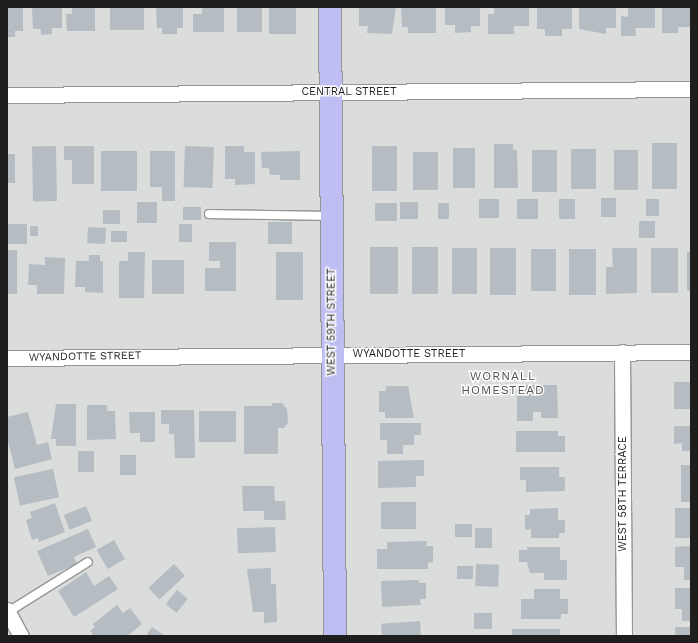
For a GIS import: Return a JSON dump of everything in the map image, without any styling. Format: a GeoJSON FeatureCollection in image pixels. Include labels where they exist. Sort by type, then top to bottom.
{"type":"FeatureCollection","features":[{"type":"Feature","properties":{"kind":"street","name":"WEST 59TH STREET"},"geometry":{"type":"LineString","coordinates":[[330,7],[335,636]]}},
{"type":"Feature","properties":{"kind":"street","name":"CENTRAL STREET"},"geometry":{"type":"LineString","coordinates":[[7,95],[691,89]]}},
{"type":"Feature","properties":{"kind":"street","name":"WEST 58TH TERRACE"},"geometry":{"type":"LineString","coordinates":[[622,352],[624,636]]}},
{"type":"Feature","properties":{"kind":"street","name":"WYANDOTTE STREET"},"geometry":{"type":"LineString","coordinates":[[7,358],[691,352]]}},
{"type":"Feature","properties":{"kind":"street"},"geometry":{"type":"LineString","coordinates":[[7,611],[20,636]]}},
{"type":"Feature","properties":{"kind":"lane"},"geometry":{"type":"LineString","coordinates":[[209,214],[331,216]]}},
{"type":"Feature","properties":{"kind":"lane"},"geometry":{"type":"LineString","coordinates":[[7,611],[88,562]]}},
{"type":"Feature","properties":{"kind":"shaded area"},"geometry":{"type":"Polygon","coordinates":[[[7,7],[691,7],[691,636],[7,636],[7,7]]]}},
{"type":"Feature","properties":{"kind":"building"},"geometry":{"type":"Polygon","coordinates":[[[7,7],[23,7],[23,31],[15,31],[15,37],[7,37],[7,7]]]}},
{"type":"Feature","properties":{"kind":"building"},"geometry":{"type":"Polygon","coordinates":[[[62,7],[62,28],[52,28],[52,34],[41,35],[41,29],[33,29],[32,8],[62,7]]]}},
{"type":"Feature","properties":{"kind":"building"},"geometry":{"type":"Polygon","coordinates":[[[72,7],[95,7],[95,31],[67,31],[66,14],[72,14],[72,7]]]}},
{"type":"Feature","properties":{"kind":"building"},"geometry":{"type":"Polygon","coordinates":[[[110,7],[144,7],[144,30],[110,30],[110,7]]]}},
{"type":"Feature","properties":{"kind":"building"},"geometry":{"type":"Polygon","coordinates":[[[156,7],[183,7],[183,28],[177,28],[177,34],[162,34],[162,28],[157,28],[156,7]]]}},
{"type":"Feature","properties":{"kind":"building"},"geometry":{"type":"Polygon","coordinates":[[[202,7],[224,7],[224,32],[193,32],[193,14],[202,14],[202,7]]]}},
{"type":"Feature","properties":{"kind":"building"},"geometry":{"type":"Polygon","coordinates":[[[237,7],[262,7],[262,32],[237,32],[237,7]]]}},
{"type":"Feature","properties":{"kind":"building"},"geometry":{"type":"Polygon","coordinates":[[[269,7],[296,7],[296,34],[269,34],[269,7]]]}},
{"type":"Feature","properties":{"kind":"building"},"geometry":{"type":"Polygon","coordinates":[[[359,7],[396,7],[392,34],[367,33],[368,26],[359,26],[359,7]]]}},
{"type":"Feature","properties":{"kind":"building"},"geometry":{"type":"Polygon","coordinates":[[[401,7],[436,7],[436,33],[408,33],[408,27],[402,27],[401,7]]]}},
{"type":"Feature","properties":{"kind":"building"},"geometry":{"type":"Polygon","coordinates":[[[445,7],[480,7],[480,26],[471,26],[471,32],[455,33],[455,25],[445,25],[445,7]]]}},
{"type":"Feature","properties":{"kind":"building"},"geometry":{"type":"Polygon","coordinates":[[[494,7],[529,7],[529,26],[514,26],[514,34],[488,34],[488,14],[494,14],[494,7]]]}},
{"type":"Feature","properties":{"kind":"building"},"geometry":{"type":"Polygon","coordinates":[[[537,7],[572,7],[572,29],[562,29],[562,36],[545,36],[545,29],[537,29],[537,7]]]}},
{"type":"Feature","properties":{"kind":"building"},"geometry":{"type":"Polygon","coordinates":[[[579,7],[616,7],[616,28],[606,28],[606,34],[579,29],[579,7]]]}},
{"type":"Feature","properties":{"kind":"building"},"geometry":{"type":"Polygon","coordinates":[[[628,7],[655,7],[655,28],[635,28],[636,36],[621,36],[621,16],[628,17],[628,7]]]}},
{"type":"Feature","properties":{"kind":"building"},"geometry":{"type":"Polygon","coordinates":[[[662,7],[691,7],[691,27],[678,27],[678,33],[662,33],[662,7]]]}},
{"type":"Feature","properties":{"kind":"building"},"geometry":{"type":"Polygon","coordinates":[[[652,143],[677,143],[677,189],[652,189],[652,143]]]}},
{"type":"Feature","properties":{"kind":"building"},"geometry":{"type":"Polygon","coordinates":[[[494,144],[513,144],[513,150],[517,150],[518,188],[494,188],[494,144]]]}},
{"type":"Feature","properties":{"kind":"building"},"geometry":{"type":"Polygon","coordinates":[[[32,146],[56,146],[57,201],[33,201],[32,146]]]}},
{"type":"Feature","properties":{"kind":"building"},"geometry":{"type":"Polygon","coordinates":[[[64,146],[94,146],[94,184],[72,184],[72,160],[64,160],[64,146]]]}},
{"type":"Feature","properties":{"kind":"building"},"geometry":{"type":"Polygon","coordinates":[[[185,146],[214,147],[213,188],[184,187],[185,146]]]}},
{"type":"Feature","properties":{"kind":"building"},"geometry":{"type":"Polygon","coordinates":[[[225,146],[244,146],[244,152],[255,152],[255,184],[235,185],[235,179],[225,179],[225,146]]]}},
{"type":"Feature","properties":{"kind":"building"},"geometry":{"type":"Polygon","coordinates":[[[372,146],[397,146],[397,191],[372,191],[372,146]]]}},
{"type":"Feature","properties":{"kind":"building"},"geometry":{"type":"Polygon","coordinates":[[[453,148],[475,148],[475,188],[453,188],[453,148]]]}},
{"type":"Feature","properties":{"kind":"building"},"geometry":{"type":"Polygon","coordinates":[[[571,149],[596,149],[596,189],[571,189],[571,149]]]}},
{"type":"Feature","properties":{"kind":"building"},"geometry":{"type":"Polygon","coordinates":[[[532,150],[557,150],[557,192],[532,192],[532,150]]]}},
{"type":"Feature","properties":{"kind":"building"},"geometry":{"type":"Polygon","coordinates":[[[614,150],[638,150],[638,190],[614,190],[614,150]]]}},
{"type":"Feature","properties":{"kind":"building"},"geometry":{"type":"Polygon","coordinates":[[[101,151],[137,151],[137,191],[101,191],[101,151]]]}},
{"type":"Feature","properties":{"kind":"building"},"geometry":{"type":"Polygon","coordinates":[[[150,151],[175,151],[175,201],[162,201],[162,187],[150,187],[150,151]]]}},
{"type":"Feature","properties":{"kind":"building"},"geometry":{"type":"Polygon","coordinates":[[[300,151],[300,180],[280,180],[280,175],[270,175],[269,168],[262,168],[261,152],[300,151]]]}},
{"type":"Feature","properties":{"kind":"building"},"geometry":{"type":"Polygon","coordinates":[[[413,152],[438,152],[438,190],[413,190],[413,152]]]}},
{"type":"Feature","properties":{"kind":"building"},"geometry":{"type":"Polygon","coordinates":[[[7,154],[15,154],[15,183],[7,183],[7,154]]]}},
{"type":"Feature","properties":{"kind":"building"},"geometry":{"type":"Polygon","coordinates":[[[601,198],[616,198],[616,217],[601,217],[601,198]]]}},
{"type":"Feature","properties":{"kind":"building"},"geometry":{"type":"Polygon","coordinates":[[[479,199],[499,199],[499,218],[479,218],[479,199]]]}},
{"type":"Feature","properties":{"kind":"building"},"geometry":{"type":"Polygon","coordinates":[[[517,199],[538,199],[538,219],[517,219],[517,199]]]}},
{"type":"Feature","properties":{"kind":"building"},"geometry":{"type":"Polygon","coordinates":[[[559,199],[575,199],[575,219],[559,219],[559,199]]]}},
{"type":"Feature","properties":{"kind":"building"},"geometry":{"type":"Polygon","coordinates":[[[646,199],[659,199],[659,216],[646,216],[646,199]]]}},
{"type":"Feature","properties":{"kind":"building"},"geometry":{"type":"Polygon","coordinates":[[[137,202],[157,202],[157,223],[137,223],[137,202]]]}},
{"type":"Feature","properties":{"kind":"building"},"geometry":{"type":"Polygon","coordinates":[[[400,202],[418,202],[418,219],[400,219],[400,202]]]}},
{"type":"Feature","properties":{"kind":"building"},"geometry":{"type":"Polygon","coordinates":[[[375,203],[397,203],[397,221],[375,221],[375,203]]]}},
{"type":"Feature","properties":{"kind":"building"},"geometry":{"type":"Polygon","coordinates":[[[438,203],[449,203],[449,219],[438,219],[438,203]]]}},
{"type":"Feature","properties":{"kind":"building"},"geometry":{"type":"Polygon","coordinates":[[[183,207],[201,207],[201,220],[183,220],[183,207]]]}},
{"type":"Feature","properties":{"kind":"building"},"geometry":{"type":"Polygon","coordinates":[[[103,210],[120,210],[120,224],[103,224],[103,210]]]}},
{"type":"Feature","properties":{"kind":"building"},"geometry":{"type":"Polygon","coordinates":[[[639,221],[655,221],[655,238],[639,238],[639,221]]]}},
{"type":"Feature","properties":{"kind":"building"},"geometry":{"type":"Polygon","coordinates":[[[268,222],[292,222],[292,244],[268,244],[268,222]]]}},
{"type":"Feature","properties":{"kind":"building"},"geometry":{"type":"Polygon","coordinates":[[[7,224],[27,224],[27,244],[7,244],[7,224]]]}},
{"type":"Feature","properties":{"kind":"building"},"geometry":{"type":"Polygon","coordinates":[[[179,224],[192,224],[192,242],[179,242],[179,224]]]}},
{"type":"Feature","properties":{"kind":"building"},"geometry":{"type":"Polygon","coordinates":[[[30,226],[38,226],[38,236],[30,236],[30,226]]]}},
{"type":"Feature","properties":{"kind":"building"},"geometry":{"type":"Polygon","coordinates":[[[88,227],[106,228],[105,244],[87,243],[88,227]]]}},
{"type":"Feature","properties":{"kind":"building"},"geometry":{"type":"Polygon","coordinates":[[[111,231],[127,231],[127,242],[111,242],[111,231]]]}},
{"type":"Feature","properties":{"kind":"building"},"geometry":{"type":"Polygon","coordinates":[[[209,242],[236,242],[236,291],[205,291],[205,268],[220,268],[220,261],[209,261],[209,242]]]}},
{"type":"Feature","properties":{"kind":"building"},"geometry":{"type":"Polygon","coordinates":[[[370,247],[398,247],[398,294],[370,294],[370,247]]]}},
{"type":"Feature","properties":{"kind":"building"},"geometry":{"type":"Polygon","coordinates":[[[412,247],[438,247],[438,294],[412,294],[412,247]]]}},
{"type":"Feature","properties":{"kind":"building"},"geometry":{"type":"Polygon","coordinates":[[[452,248],[477,248],[477,294],[452,294],[452,248]]]}},
{"type":"Feature","properties":{"kind":"building"},"geometry":{"type":"Polygon","coordinates":[[[490,248],[516,248],[516,295],[490,295],[490,248]]]}},
{"type":"Feature","properties":{"kind":"building"},"geometry":{"type":"Polygon","coordinates":[[[612,248],[637,248],[637,293],[606,294],[606,267],[613,267],[612,248]]]}},
{"type":"Feature","properties":{"kind":"building"},"geometry":{"type":"Polygon","coordinates":[[[651,248],[678,248],[678,293],[651,293],[651,248]]]}},
{"type":"Feature","properties":{"kind":"building"},"geometry":{"type":"Polygon","coordinates":[[[531,249],[556,249],[556,291],[531,291],[531,249]]]}},
{"type":"Feature","properties":{"kind":"building"},"geometry":{"type":"Polygon","coordinates":[[[569,249],[596,249],[596,295],[569,295],[569,249]]]}},
{"type":"Feature","properties":{"kind":"building"},"geometry":{"type":"Polygon","coordinates":[[[7,250],[17,250],[17,294],[7,294],[7,250]]]}},
{"type":"Feature","properties":{"kind":"building"},"geometry":{"type":"Polygon","coordinates":[[[128,252],[145,252],[144,298],[119,298],[119,261],[128,261],[128,252]]]}},
{"type":"Feature","properties":{"kind":"building"},"geometry":{"type":"Polygon","coordinates":[[[276,252],[303,252],[303,300],[276,300],[276,252]]]}},
{"type":"Feature","properties":{"kind":"building"},"geometry":{"type":"Polygon","coordinates":[[[687,252],[691,252],[691,291],[687,291],[687,252]]]}},
{"type":"Feature","properties":{"kind":"building"},"geometry":{"type":"Polygon","coordinates":[[[89,255],[100,255],[100,261],[103,261],[103,293],[85,292],[85,287],[75,287],[76,261],[89,261],[89,255]]]}},
{"type":"Feature","properties":{"kind":"building"},"geometry":{"type":"Polygon","coordinates":[[[45,257],[65,258],[64,294],[37,294],[37,285],[28,285],[29,264],[45,265],[45,257]]]}},
{"type":"Feature","properties":{"kind":"building"},"geometry":{"type":"Polygon","coordinates":[[[152,260],[184,260],[184,294],[152,294],[152,260]]]}},
{"type":"Feature","properties":{"kind":"building"},"geometry":{"type":"Polygon","coordinates":[[[674,382],[691,382],[691,409],[674,409],[674,382]]]}},
{"type":"Feature","properties":{"kind":"building"},"geometry":{"type":"Polygon","coordinates":[[[517,385],[557,385],[558,418],[541,418],[541,412],[533,412],[533,421],[517,421],[517,385]]]}},
{"type":"Feature","properties":{"kind":"building"},"geometry":{"type":"Polygon","coordinates":[[[386,386],[408,386],[414,418],[385,418],[385,412],[379,412],[379,391],[386,391],[386,386]]]}},
{"type":"Feature","properties":{"kind":"building"},"geometry":{"type":"Polygon","coordinates":[[[272,403],[282,403],[287,409],[288,423],[284,428],[278,428],[278,454],[244,454],[244,406],[272,406],[272,403]]]}},
{"type":"Feature","properties":{"kind":"building"},"geometry":{"type":"Polygon","coordinates":[[[56,404],[76,404],[76,446],[56,446],[56,439],[51,439],[56,404]]]}},
{"type":"Feature","properties":{"kind":"building"},"geometry":{"type":"Polygon","coordinates":[[[87,405],[107,405],[107,411],[115,411],[116,439],[87,440],[87,405]]]}},
{"type":"Feature","properties":{"kind":"building"},"geometry":{"type":"Polygon","coordinates":[[[161,410],[194,410],[195,458],[175,458],[174,434],[169,434],[169,424],[161,424],[161,410]]]}},
{"type":"Feature","properties":{"kind":"building"},"geometry":{"type":"Polygon","coordinates":[[[199,411],[236,411],[236,442],[199,442],[199,411]]]}},
{"type":"Feature","properties":{"kind":"building"},"geometry":{"type":"Polygon","coordinates":[[[28,412],[37,445],[48,442],[52,459],[15,469],[7,438],[7,417],[28,412]]]}},
{"type":"Feature","properties":{"kind":"building"},"geometry":{"type":"Polygon","coordinates":[[[129,412],[155,412],[155,442],[140,442],[140,433],[130,433],[129,412]]]}},
{"type":"Feature","properties":{"kind":"building"},"geometry":{"type":"Polygon","coordinates":[[[380,423],[421,423],[421,435],[414,435],[414,445],[403,445],[403,454],[387,454],[387,440],[380,440],[380,423]]]}},
{"type":"Feature","properties":{"kind":"building"},"geometry":{"type":"Polygon","coordinates":[[[674,426],[691,426],[691,451],[682,451],[682,443],[674,444],[674,426]]]}},
{"type":"Feature","properties":{"kind":"building"},"geometry":{"type":"Polygon","coordinates":[[[516,431],[558,431],[558,436],[565,436],[565,452],[516,452],[516,431]]]}},
{"type":"Feature","properties":{"kind":"building"},"geometry":{"type":"Polygon","coordinates":[[[78,451],[94,451],[94,472],[78,472],[78,451]]]}},
{"type":"Feature","properties":{"kind":"building"},"geometry":{"type":"Polygon","coordinates":[[[120,455],[136,455],[136,475],[120,475],[120,455]]]}},
{"type":"Feature","properties":{"kind":"building"},"geometry":{"type":"Polygon","coordinates":[[[424,460],[424,476],[416,476],[416,487],[378,488],[378,461],[424,460]]]}},
{"type":"Feature","properties":{"kind":"building"},"geometry":{"type":"Polygon","coordinates":[[[681,465],[691,465],[691,502],[681,502],[681,465]]]}},
{"type":"Feature","properties":{"kind":"building"},"geometry":{"type":"Polygon","coordinates":[[[520,467],[559,467],[559,477],[565,477],[565,491],[526,492],[526,480],[520,480],[520,467]]]}},
{"type":"Feature","properties":{"kind":"building"},"geometry":{"type":"Polygon","coordinates":[[[53,469],[59,497],[20,506],[14,477],[53,469]]]}},
{"type":"Feature","properties":{"kind":"building"},"geometry":{"type":"Polygon","coordinates":[[[242,486],[274,486],[275,501],[285,501],[286,520],[264,520],[264,511],[243,511],[242,486]]]}},
{"type":"Feature","properties":{"kind":"building"},"geometry":{"type":"Polygon","coordinates":[[[381,502],[416,502],[416,529],[381,529],[381,502]]]}},
{"type":"Feature","properties":{"kind":"building"},"geometry":{"type":"Polygon","coordinates":[[[55,503],[65,532],[39,542],[38,538],[32,540],[26,520],[32,518],[30,512],[55,503]]]}},
{"type":"Feature","properties":{"kind":"building"},"geometry":{"type":"Polygon","coordinates":[[[86,506],[92,521],[70,530],[64,515],[86,506]]]}},
{"type":"Feature","properties":{"kind":"building"},"geometry":{"type":"Polygon","coordinates":[[[558,508],[558,520],[565,520],[565,533],[559,533],[559,538],[531,538],[531,529],[525,530],[525,515],[530,515],[530,509],[558,508]]]}},
{"type":"Feature","properties":{"kind":"building"},"geometry":{"type":"Polygon","coordinates":[[[675,508],[691,508],[691,538],[675,538],[675,508]]]}},
{"type":"Feature","properties":{"kind":"building"},"geometry":{"type":"Polygon","coordinates":[[[455,524],[472,524],[472,537],[455,537],[455,524]]]}},
{"type":"Feature","properties":{"kind":"building"},"geometry":{"type":"Polygon","coordinates":[[[275,527],[276,552],[238,553],[237,528],[275,527]]]}},
{"type":"Feature","properties":{"kind":"building"},"geometry":{"type":"Polygon","coordinates":[[[475,528],[492,528],[492,548],[475,548],[475,528]]]}},
{"type":"Feature","properties":{"kind":"building"},"geometry":{"type":"Polygon","coordinates":[[[88,529],[96,547],[74,557],[77,564],[48,576],[37,551],[88,529]]]}},
{"type":"Feature","properties":{"kind":"building"},"geometry":{"type":"Polygon","coordinates":[[[114,540],[125,559],[108,569],[97,550],[114,540]]]}},
{"type":"Feature","properties":{"kind":"building"},"geometry":{"type":"Polygon","coordinates":[[[427,541],[426,546],[433,546],[433,563],[428,562],[428,569],[377,569],[377,549],[387,549],[387,542],[427,541]]]}},
{"type":"Feature","properties":{"kind":"building"},"geometry":{"type":"Polygon","coordinates":[[[691,546],[691,580],[684,580],[684,567],[675,567],[675,547],[691,546]]]}},
{"type":"Feature","properties":{"kind":"building"},"geometry":{"type":"Polygon","coordinates":[[[527,547],[560,547],[560,560],[567,560],[567,580],[544,580],[544,573],[530,573],[527,562],[519,562],[519,550],[527,550],[527,547]]]}},
{"type":"Feature","properties":{"kind":"building"},"geometry":{"type":"Polygon","coordinates":[[[174,564],[185,576],[159,600],[148,588],[174,564]]]}},
{"type":"Feature","properties":{"kind":"building"},"geometry":{"type":"Polygon","coordinates":[[[476,564],[499,565],[498,587],[475,586],[476,564]]]}},
{"type":"Feature","properties":{"kind":"building"},"geometry":{"type":"Polygon","coordinates":[[[457,566],[473,566],[473,579],[457,579],[457,566]]]}},
{"type":"Feature","properties":{"kind":"building"},"geometry":{"type":"Polygon","coordinates":[[[271,568],[271,584],[276,584],[277,622],[264,623],[264,612],[253,612],[247,569],[271,568]]]}},
{"type":"Feature","properties":{"kind":"building"},"geometry":{"type":"Polygon","coordinates":[[[86,572],[94,586],[109,576],[118,589],[74,617],[58,591],[86,572]]]}},
{"type":"Feature","properties":{"kind":"building"},"geometry":{"type":"Polygon","coordinates":[[[419,580],[419,583],[426,583],[426,599],[420,599],[421,605],[382,607],[381,581],[419,580]]]}},
{"type":"Feature","properties":{"kind":"building"},"geometry":{"type":"Polygon","coordinates":[[[675,588],[691,588],[691,621],[682,621],[682,609],[675,609],[675,588]]]}},
{"type":"Feature","properties":{"kind":"building"},"geometry":{"type":"Polygon","coordinates":[[[534,589],[560,589],[560,599],[568,599],[568,614],[561,614],[561,619],[521,619],[521,599],[534,599],[534,589]]]}},
{"type":"Feature","properties":{"kind":"building"},"geometry":{"type":"Polygon","coordinates":[[[177,590],[188,599],[177,613],[166,604],[177,590]]]}},
{"type":"Feature","properties":{"kind":"building"},"geometry":{"type":"Polygon","coordinates":[[[117,605],[123,613],[130,608],[142,624],[127,636],[94,636],[90,631],[95,627],[93,624],[117,605]]]}},
{"type":"Feature","properties":{"kind":"building"},"geometry":{"type":"Polygon","coordinates":[[[474,613],[492,613],[492,629],[474,629],[474,613]]]}},
{"type":"Feature","properties":{"kind":"building"},"geometry":{"type":"Polygon","coordinates":[[[420,621],[421,636],[382,636],[381,624],[420,621]]]}},
{"type":"Feature","properties":{"kind":"building"},"geometry":{"type":"Polygon","coordinates":[[[152,627],[165,636],[146,636],[152,627]]]}},
{"type":"Feature","properties":{"kind":"building"},"geometry":{"type":"Polygon","coordinates":[[[675,627],[691,627],[691,636],[675,636],[675,627]]]}},
{"type":"Feature","properties":{"kind":"building"},"geometry":{"type":"Polygon","coordinates":[[[512,629],[560,629],[560,636],[512,636],[512,629]]]}},
{"type":"Feature","properties":{"kind":"district","name":"WORNALL HOMESTEAD"},"geometry":{"type":"Point","coordinates":[503,384]}}]}
